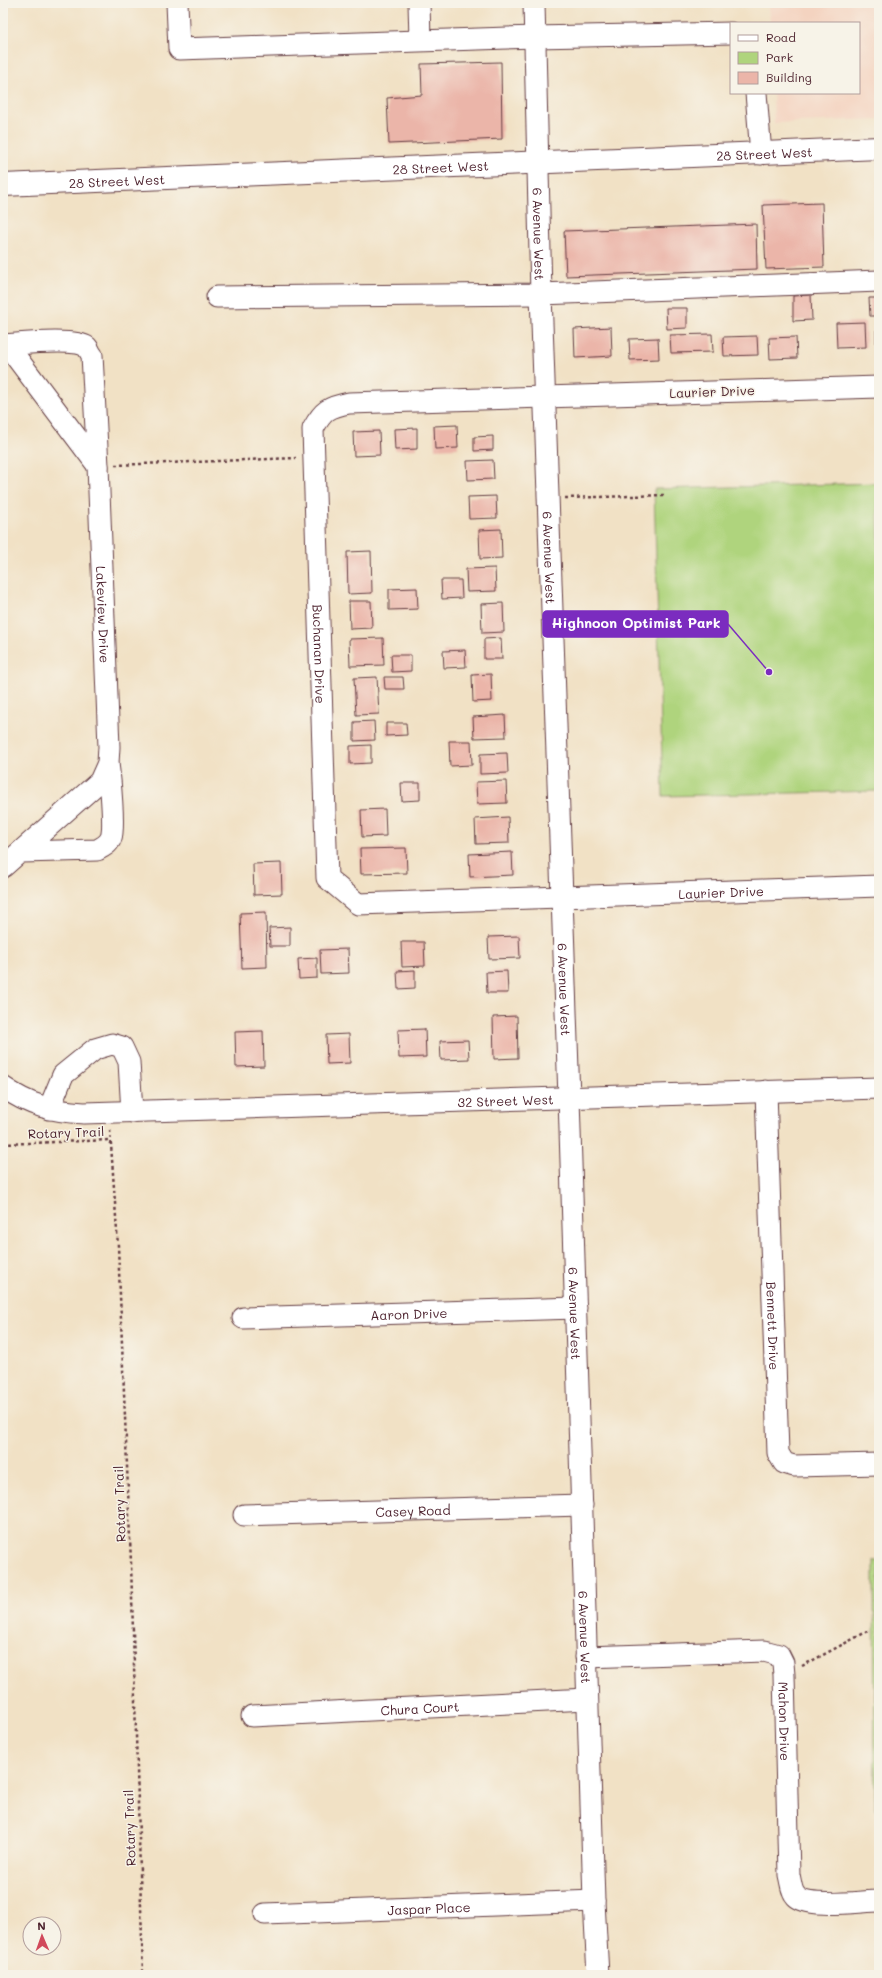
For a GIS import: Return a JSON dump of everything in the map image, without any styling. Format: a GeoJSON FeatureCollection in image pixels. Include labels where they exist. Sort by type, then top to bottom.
{"type":"FeatureCollection","features":[{"type":"Feature","properties":{"kind":"main road","name":"28 Street West"},"geometry":{"type":"LineString","coordinates":[[3,185],[879,148]]}},
{"type":"Feature","properties":{"kind":"street"},"geometry":{"type":"LineString","coordinates":[[177,3],[179,49],[420,40],[730,33]]}},
{"type":"Feature","properties":{"kind":"street"},"geometry":{"type":"LineString","coordinates":[[419,3],[420,40]]}},
{"type":"Feature","properties":{"kind":"street","name":"6 Avenue West"},"geometry":{"type":"LineString","coordinates":[[534,3],[545,396],[576,1308],[587,1699],[598,1975]]}},
{"type":"Feature","properties":{"kind":"street"},"geometry":{"type":"LineString","coordinates":[[756,94],[761,154]]}},
{"type":"Feature","properties":{"kind":"street"},"geometry":{"type":"LineString","coordinates":[[217,297],[542,294],[879,281]]}},
{"type":"Feature","properties":{"kind":"street","name":"Lakeview Drive"},"geometry":{"type":"LineString","coordinates":[[5,345],[65,342],[77,343],[87,347],[92,355],[94,366],[109,747],[108,763],[112,826],[111,837],[106,845],[97,850],[22,852]]}},
{"type":"Feature","properties":{"kind":"street","name":"Lakeview Drive"},"geometry":{"type":"LineString","coordinates":[[5,345],[98,466]]}},
{"type":"Feature","properties":{"kind":"street","name":"Laurier Drive"},"geometry":{"type":"LineString","coordinates":[[545,396],[879,387]]}},
{"type":"Feature","properties":{"kind":"street","name":"Buchanan Drive"},"geometry":{"type":"LineString","coordinates":[[545,396],[349,403],[332,406],[320,415],[313,429],[327,878],[358,904],[562,896]]}},
{"type":"Feature","properties":{"kind":"street","name":"Lakeview Drive"},"geometry":{"type":"LineString","coordinates":[[3,867],[22,852],[95,786],[100,781],[108,763]]}},
{"type":"Feature","properties":{"kind":"street","name":"Laurier Drive"},"geometry":{"type":"LineString","coordinates":[[562,896],[879,886]]}},
{"type":"Feature","properties":{"kind":"street"},"geometry":{"type":"LineString","coordinates":[[49,1109],[64,1075],[95,1048],[112,1044],[122,1047],[129,1062],[132,1112]]}},
{"type":"Feature","properties":{"kind":"street","name":"32 Street West"},"geometry":{"type":"LineString","coordinates":[[3,1087],[32,1104],[49,1109],[84,1113],[879,1088]]}},
{"type":"Feature","properties":{"kind":"street","name":"Bennett Drive"},"geometry":{"type":"LineString","coordinates":[[766,1091],[778,1453],[784,1463],[794,1466],[879,1464]]}},
{"type":"Feature","properties":{"kind":"street","name":"Aaron Drive"},"geometry":{"type":"LineString","coordinates":[[243,1318],[576,1308]]}},
{"type":"Feature","properties":{"kind":"street","name":"Casey Road"},"geometry":{"type":"LineString","coordinates":[[244,1515],[582,1505]]}},
{"type":"Feature","properties":{"kind":"street","name":"Mahon Drive"},"geometry":{"type":"LineString","coordinates":[[586,1657],[764,1651],[779,1655],[783,1663],[784,1675],[789,1868],[792,1888],[796,1896],[811,1903],[879,1901]]}},
{"type":"Feature","properties":{"kind":"street","name":"Chura Court"},"geometry":{"type":"LineString","coordinates":[[252,1716],[587,1699]]}},
{"type":"Feature","properties":{"kind":"street","name":"Jaspar Place"},"geometry":{"type":"LineString","coordinates":[[265,1914],[594,1901]]}},
{"type":"Feature","properties":{"kind":"path"},"geometry":{"type":"LineString","coordinates":[[98,466],[314,457]]}},
{"type":"Feature","properties":{"kind":"path"},"geometry":{"type":"LineString","coordinates":[[549,498],[665,495]]}},
{"type":"Feature","properties":{"kind":"path","name":"Rotary Trail"},"geometry":{"type":"LineString","coordinates":[[3,1144],[110,1140],[118,1246],[131,1555],[143,1975]]}},
{"type":"Feature","properties":{"kind":"path"},"geometry":{"type":"LineString","coordinates":[[784,1675],[870,1630]]}},
{"type":"Feature","properties":{"kind":"shaded area"},"geometry":{"type":"Polygon","coordinates":[[[769,3],[879,3],[879,119],[774,123],[773,94],[860,94],[860,22],[770,22],[769,3]]]}},
{"type":"Feature","properties":{"kind":"green space"},"geometry":{"type":"Polygon","coordinates":[[[877,483],[879,553],[879,791],[663,796],[654,489],[877,483]]]}},
{"type":"Feature","properties":{"kind":"green space"},"geometry":{"type":"Polygon","coordinates":[[[874,1561],[879,1561],[879,1810],[875,1810],[874,1561]]]}},
{"type":"Feature","properties":{"kind":"building"},"geometry":{"type":"Polygon","coordinates":[[[501,62],[502,139],[389,144],[387,98],[422,95],[421,64],[501,62]]]}},
{"type":"Feature","properties":{"kind":"building"},"geometry":{"type":"Polygon","coordinates":[[[822,203],[824,267],[766,269],[763,205],[822,203]]]}},
{"type":"Feature","properties":{"kind":"building"},"geometry":{"type":"Polygon","coordinates":[[[756,224],[757,269],[566,276],[564,231],[756,224]]]}},
{"type":"Feature","properties":{"kind":"building"},"geometry":{"type":"Polygon","coordinates":[[[811,295],[812,320],[793,321],[793,296],[811,295]]]}},
{"type":"Feature","properties":{"kind":"building"},"geometry":{"type":"Polygon","coordinates":[[[869,298],[879,298],[879,316],[870,316],[869,298]]]}},
{"type":"Feature","properties":{"kind":"building"},"geometry":{"type":"Polygon","coordinates":[[[666,308],[687,308],[687,328],[667,329],[666,308]]]}},
{"type":"Feature","properties":{"kind":"building"},"geometry":{"type":"Polygon","coordinates":[[[865,322],[866,347],[837,348],[836,323],[865,322]]]}},
{"type":"Feature","properties":{"kind":"building"},"geometry":{"type":"Polygon","coordinates":[[[611,327],[612,356],[575,358],[574,329],[611,327]]]}},
{"type":"Feature","properties":{"kind":"building"},"geometry":{"type":"Polygon","coordinates":[[[876,330],[879,330],[879,351],[876,351],[876,330]]]}},
{"type":"Feature","properties":{"kind":"building"},"geometry":{"type":"Polygon","coordinates":[[[712,334],[713,352],[671,353],[670,335],[712,334]]]}},
{"type":"Feature","properties":{"kind":"building"},"geometry":{"type":"Polygon","coordinates":[[[757,336],[758,355],[724,356],[723,337],[757,336]]]}},
{"type":"Feature","properties":{"kind":"building"},"geometry":{"type":"Polygon","coordinates":[[[796,337],[797,358],[770,359],[769,338],[796,337]]]}},
{"type":"Feature","properties":{"kind":"building"},"geometry":{"type":"Polygon","coordinates":[[[658,338],[659,359],[630,360],[629,339],[658,338]]]}},
{"type":"Feature","properties":{"kind":"building"},"geometry":{"type":"Polygon","coordinates":[[[457,425],[458,448],[435,449],[434,426],[457,425]]]}},
{"type":"Feature","properties":{"kind":"building"},"geometry":{"type":"Polygon","coordinates":[[[417,428],[417,449],[395,450],[394,429],[417,428]]]}},
{"type":"Feature","properties":{"kind":"building"},"geometry":{"type":"Polygon","coordinates":[[[379,431],[380,455],[354,456],[353,432],[379,431]]]}},
{"type":"Feature","properties":{"kind":"building"},"geometry":{"type":"Polygon","coordinates":[[[493,436],[493,450],[474,451],[474,437],[493,436]]]}},
{"type":"Feature","properties":{"kind":"building"},"geometry":{"type":"Polygon","coordinates":[[[493,460],[494,479],[468,480],[467,461],[493,460]]]}},
{"type":"Feature","properties":{"kind":"building"},"geometry":{"type":"Polygon","coordinates":[[[496,496],[497,518],[469,519],[468,497],[496,496]]]}},
{"type":"Feature","properties":{"kind":"building"},"geometry":{"type":"Polygon","coordinates":[[[501,529],[502,558],[480,559],[479,530],[501,529]]]}},
{"type":"Feature","properties":{"kind":"building"},"geometry":{"type":"Polygon","coordinates":[[[371,551],[372,593],[348,594],[347,552],[371,551]]]}},
{"type":"Feature","properties":{"kind":"building"},"geometry":{"type":"Polygon","coordinates":[[[495,568],[496,591],[467,592],[466,569],[495,568]]]}},
{"type":"Feature","properties":{"kind":"building"},"geometry":{"type":"Polygon","coordinates":[[[441,580],[461,580],[462,598],[442,599],[441,580]]]}},
{"type":"Feature","properties":{"kind":"building"},"geometry":{"type":"Polygon","coordinates":[[[417,588],[418,609],[389,610],[389,589],[417,588]]]}},
{"type":"Feature","properties":{"kind":"building"},"geometry":{"type":"Polygon","coordinates":[[[349,601],[371,601],[372,628],[350,629],[349,601]]]}},
{"type":"Feature","properties":{"kind":"building"},"geometry":{"type":"Polygon","coordinates":[[[503,603],[504,632],[482,633],[481,604],[503,603]]]}},
{"type":"Feature","properties":{"kind":"building"},"geometry":{"type":"Polygon","coordinates":[[[383,638],[384,665],[350,666],[349,639],[383,638]]]}},
{"type":"Feature","properties":{"kind":"building"},"geometry":{"type":"Polygon","coordinates":[[[501,638],[502,659],[484,659],[484,639],[501,638]]]}},
{"type":"Feature","properties":{"kind":"building"},"geometry":{"type":"Polygon","coordinates":[[[465,650],[466,667],[444,668],[443,651],[465,650]]]}},
{"type":"Feature","properties":{"kind":"building"},"geometry":{"type":"Polygon","coordinates":[[[391,655],[411,655],[411,671],[392,672],[391,655]]]}},
{"type":"Feature","properties":{"kind":"building"},"geometry":{"type":"Polygon","coordinates":[[[491,674],[492,701],[473,702],[472,675],[491,674]]]}},
{"type":"Feature","properties":{"kind":"building"},"geometry":{"type":"Polygon","coordinates":[[[377,677],[379,714],[356,715],[354,678],[377,677]]]}},
{"type":"Feature","properties":{"kind":"building"},"geometry":{"type":"Polygon","coordinates":[[[384,677],[403,677],[404,689],[385,689],[384,677]]]}},
{"type":"Feature","properties":{"kind":"building"},"geometry":{"type":"Polygon","coordinates":[[[505,715],[506,737],[474,738],[473,717],[505,715]]]}},
{"type":"Feature","properties":{"kind":"building"},"geometry":{"type":"Polygon","coordinates":[[[374,721],[375,740],[354,741],[354,722],[374,721]]]}},
{"type":"Feature","properties":{"kind":"building"},"geometry":{"type":"Polygon","coordinates":[[[386,723],[406,723],[407,735],[386,736],[386,723]]]}},
{"type":"Feature","properties":{"kind":"building"},"geometry":{"type":"Polygon","coordinates":[[[449,741],[471,741],[472,765],[450,766],[449,741]]]}},
{"type":"Feature","properties":{"kind":"building"},"geometry":{"type":"Polygon","coordinates":[[[371,745],[371,763],[350,764],[350,746],[371,745]]]}},
{"type":"Feature","properties":{"kind":"building"},"geometry":{"type":"Polygon","coordinates":[[[507,753],[508,773],[480,774],[480,754],[507,753]]]}},
{"type":"Feature","properties":{"kind":"building"},"geometry":{"type":"Polygon","coordinates":[[[506,781],[507,803],[477,804],[476,782],[506,781]]]}},
{"type":"Feature","properties":{"kind":"building"},"geometry":{"type":"Polygon","coordinates":[[[401,783],[420,783],[420,800],[402,801],[401,783]]]}},
{"type":"Feature","properties":{"kind":"building"},"geometry":{"type":"Polygon","coordinates":[[[385,809],[386,836],[362,837],[361,810],[385,809]]]}},
{"type":"Feature","properties":{"kind":"building"},"geometry":{"type":"Polygon","coordinates":[[[508,817],[509,843],[476,844],[475,819],[508,817]]]}},
{"type":"Feature","properties":{"kind":"building"},"geometry":{"type":"Polygon","coordinates":[[[406,848],[407,873],[361,874],[360,849],[406,848]]]}},
{"type":"Feature","properties":{"kind":"building"},"geometry":{"type":"Polygon","coordinates":[[[512,852],[513,875],[470,877],[469,854],[512,852]]]}},
{"type":"Feature","properties":{"kind":"building"},"geometry":{"type":"Polygon","coordinates":[[[281,863],[282,894],[254,895],[253,864],[281,863]]]}},
{"type":"Feature","properties":{"kind":"building"},"geometry":{"type":"Polygon","coordinates":[[[266,912],[267,967],[242,968],[240,913],[266,912]]]}},
{"type":"Feature","properties":{"kind":"building"},"geometry":{"type":"Polygon","coordinates":[[[290,927],[290,946],[270,946],[269,928],[290,927]]]}},
{"type":"Feature","properties":{"kind":"building"},"geometry":{"type":"Polygon","coordinates":[[[519,936],[520,958],[489,959],[488,937],[519,936]]]}},
{"type":"Feature","properties":{"kind":"building"},"geometry":{"type":"Polygon","coordinates":[[[401,942],[424,942],[425,966],[402,967],[401,942]]]}},
{"type":"Feature","properties":{"kind":"building"},"geometry":{"type":"Polygon","coordinates":[[[348,949],[349,973],[321,974],[320,950],[348,949]]]}},
{"type":"Feature","properties":{"kind":"building"},"geometry":{"type":"Polygon","coordinates":[[[317,958],[317,978],[299,979],[298,959],[317,958]]]}},
{"type":"Feature","properties":{"kind":"building"},"geometry":{"type":"Polygon","coordinates":[[[415,970],[415,988],[398,989],[397,971],[415,970]]]}},
{"type":"Feature","properties":{"kind":"building"},"geometry":{"type":"Polygon","coordinates":[[[507,971],[508,993],[487,993],[486,972],[507,971]]]}},
{"type":"Feature","properties":{"kind":"building"},"geometry":{"type":"Polygon","coordinates":[[[517,1016],[518,1058],[494,1059],[493,1017],[517,1016]]]}},
{"type":"Feature","properties":{"kind":"building"},"geometry":{"type":"Polygon","coordinates":[[[425,1029],[426,1057],[399,1058],[398,1030],[425,1029]]]}},
{"type":"Feature","properties":{"kind":"building"},"geometry":{"type":"Polygon","coordinates":[[[263,1031],[264,1066],[236,1067],[235,1032],[263,1031]]]}},
{"type":"Feature","properties":{"kind":"building"},"geometry":{"type":"Polygon","coordinates":[[[349,1034],[350,1063],[327,1064],[326,1035],[349,1034]]]}},
{"type":"Feature","properties":{"kind":"building"},"geometry":{"type":"Polygon","coordinates":[[[468,1040],[469,1059],[441,1060],[440,1041],[468,1040]]]}},
{"type":"Feature","properties":{"kind":"place","name":"Highnoon Optimist Park"},"geometry":{"type":"Point","coordinates":[769,672]}}]}
